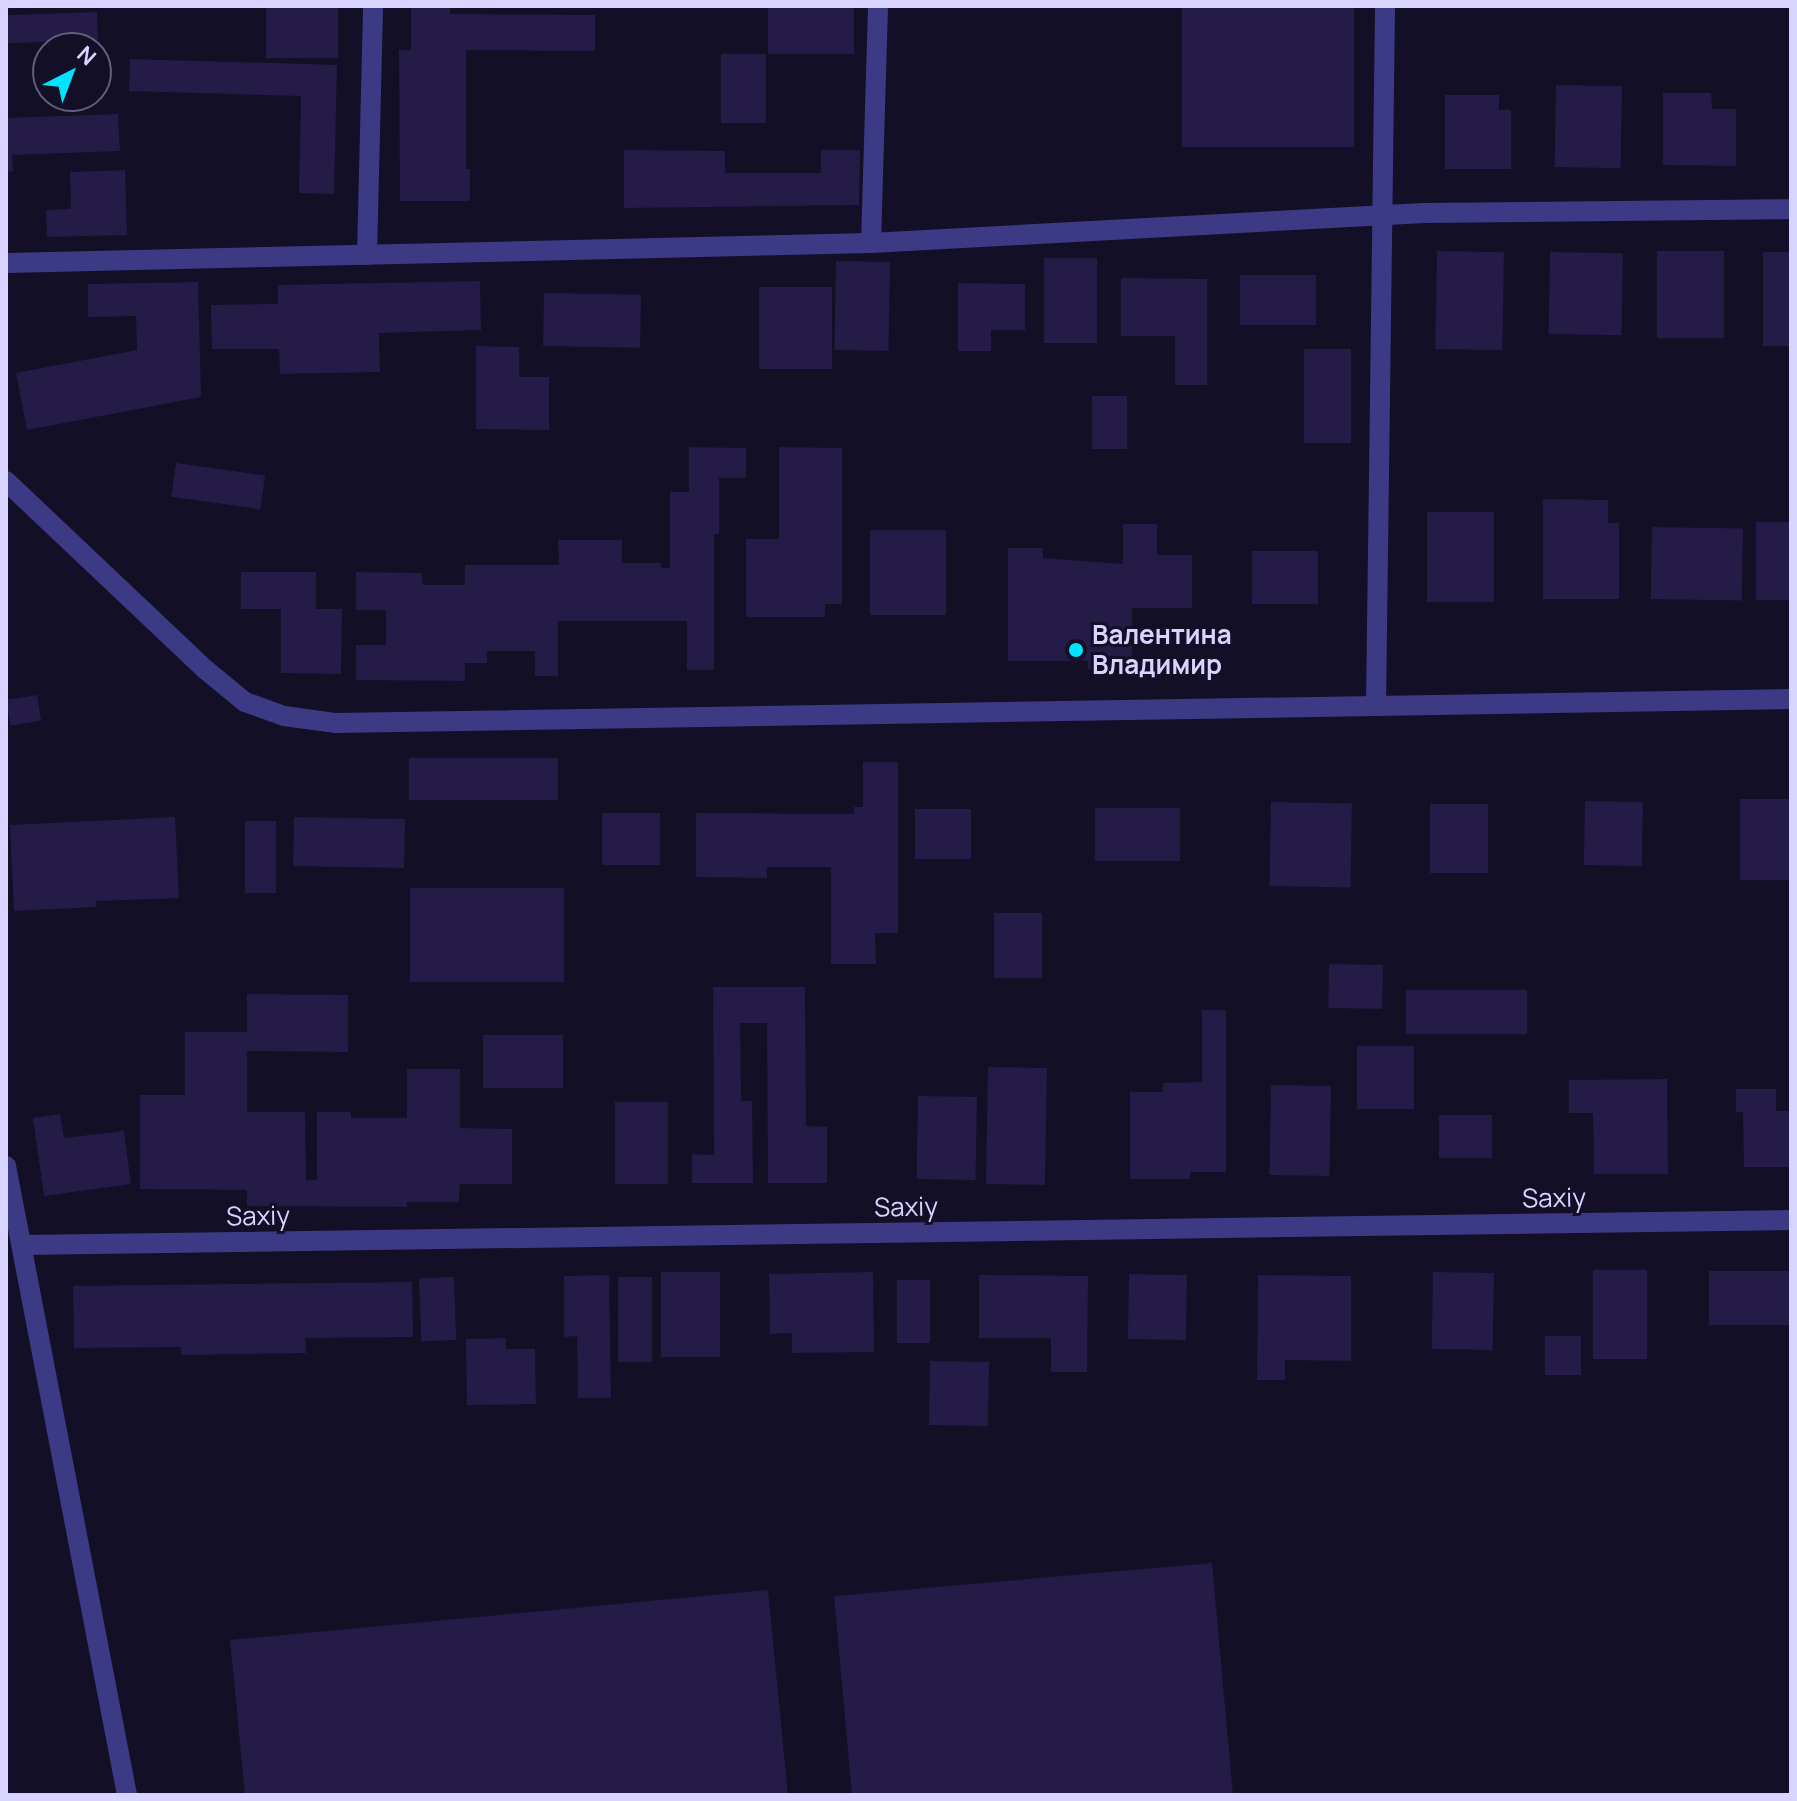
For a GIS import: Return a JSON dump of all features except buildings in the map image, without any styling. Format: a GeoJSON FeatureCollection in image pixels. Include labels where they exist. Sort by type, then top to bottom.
{"type":"FeatureCollection","features":[{"type":"Feature","properties":{"kind":"street"},"geometry":{"type":"LineString","coordinates":[[367,255],[373,6]]}},
{"type":"Feature","properties":{"kind":"street"},"geometry":{"type":"LineString","coordinates":[[871,243],[878,6]]}},
{"type":"Feature","properties":{"kind":"street"},"geometry":{"type":"LineString","coordinates":[[1376,706],[1385,6]]}},
{"type":"Feature","properties":{"kind":"street"},"geometry":{"type":"LineString","coordinates":[[6,263],[871,243],[1383,215],[1791,209]]}},
{"type":"Feature","properties":{"kind":"street"},"geometry":{"type":"LineString","coordinates":[[6,481],[245,702],[284,716],[335,723],[1791,699]]}},
{"type":"Feature","properties":{"kind":"street"},"geometry":{"type":"LineString","coordinates":[[6,1166],[127,1795]]}},
{"type":"Feature","properties":{"kind":"street","name":"Saxiy"},"geometry":{"type":"LineString","coordinates":[[22,1245],[1791,1220]]}},
{"type":"Feature","properties":{"kind":"place","name":"Валентина Владимир"},"geometry":{"type":"Point","coordinates":[1076,650]}}]}
